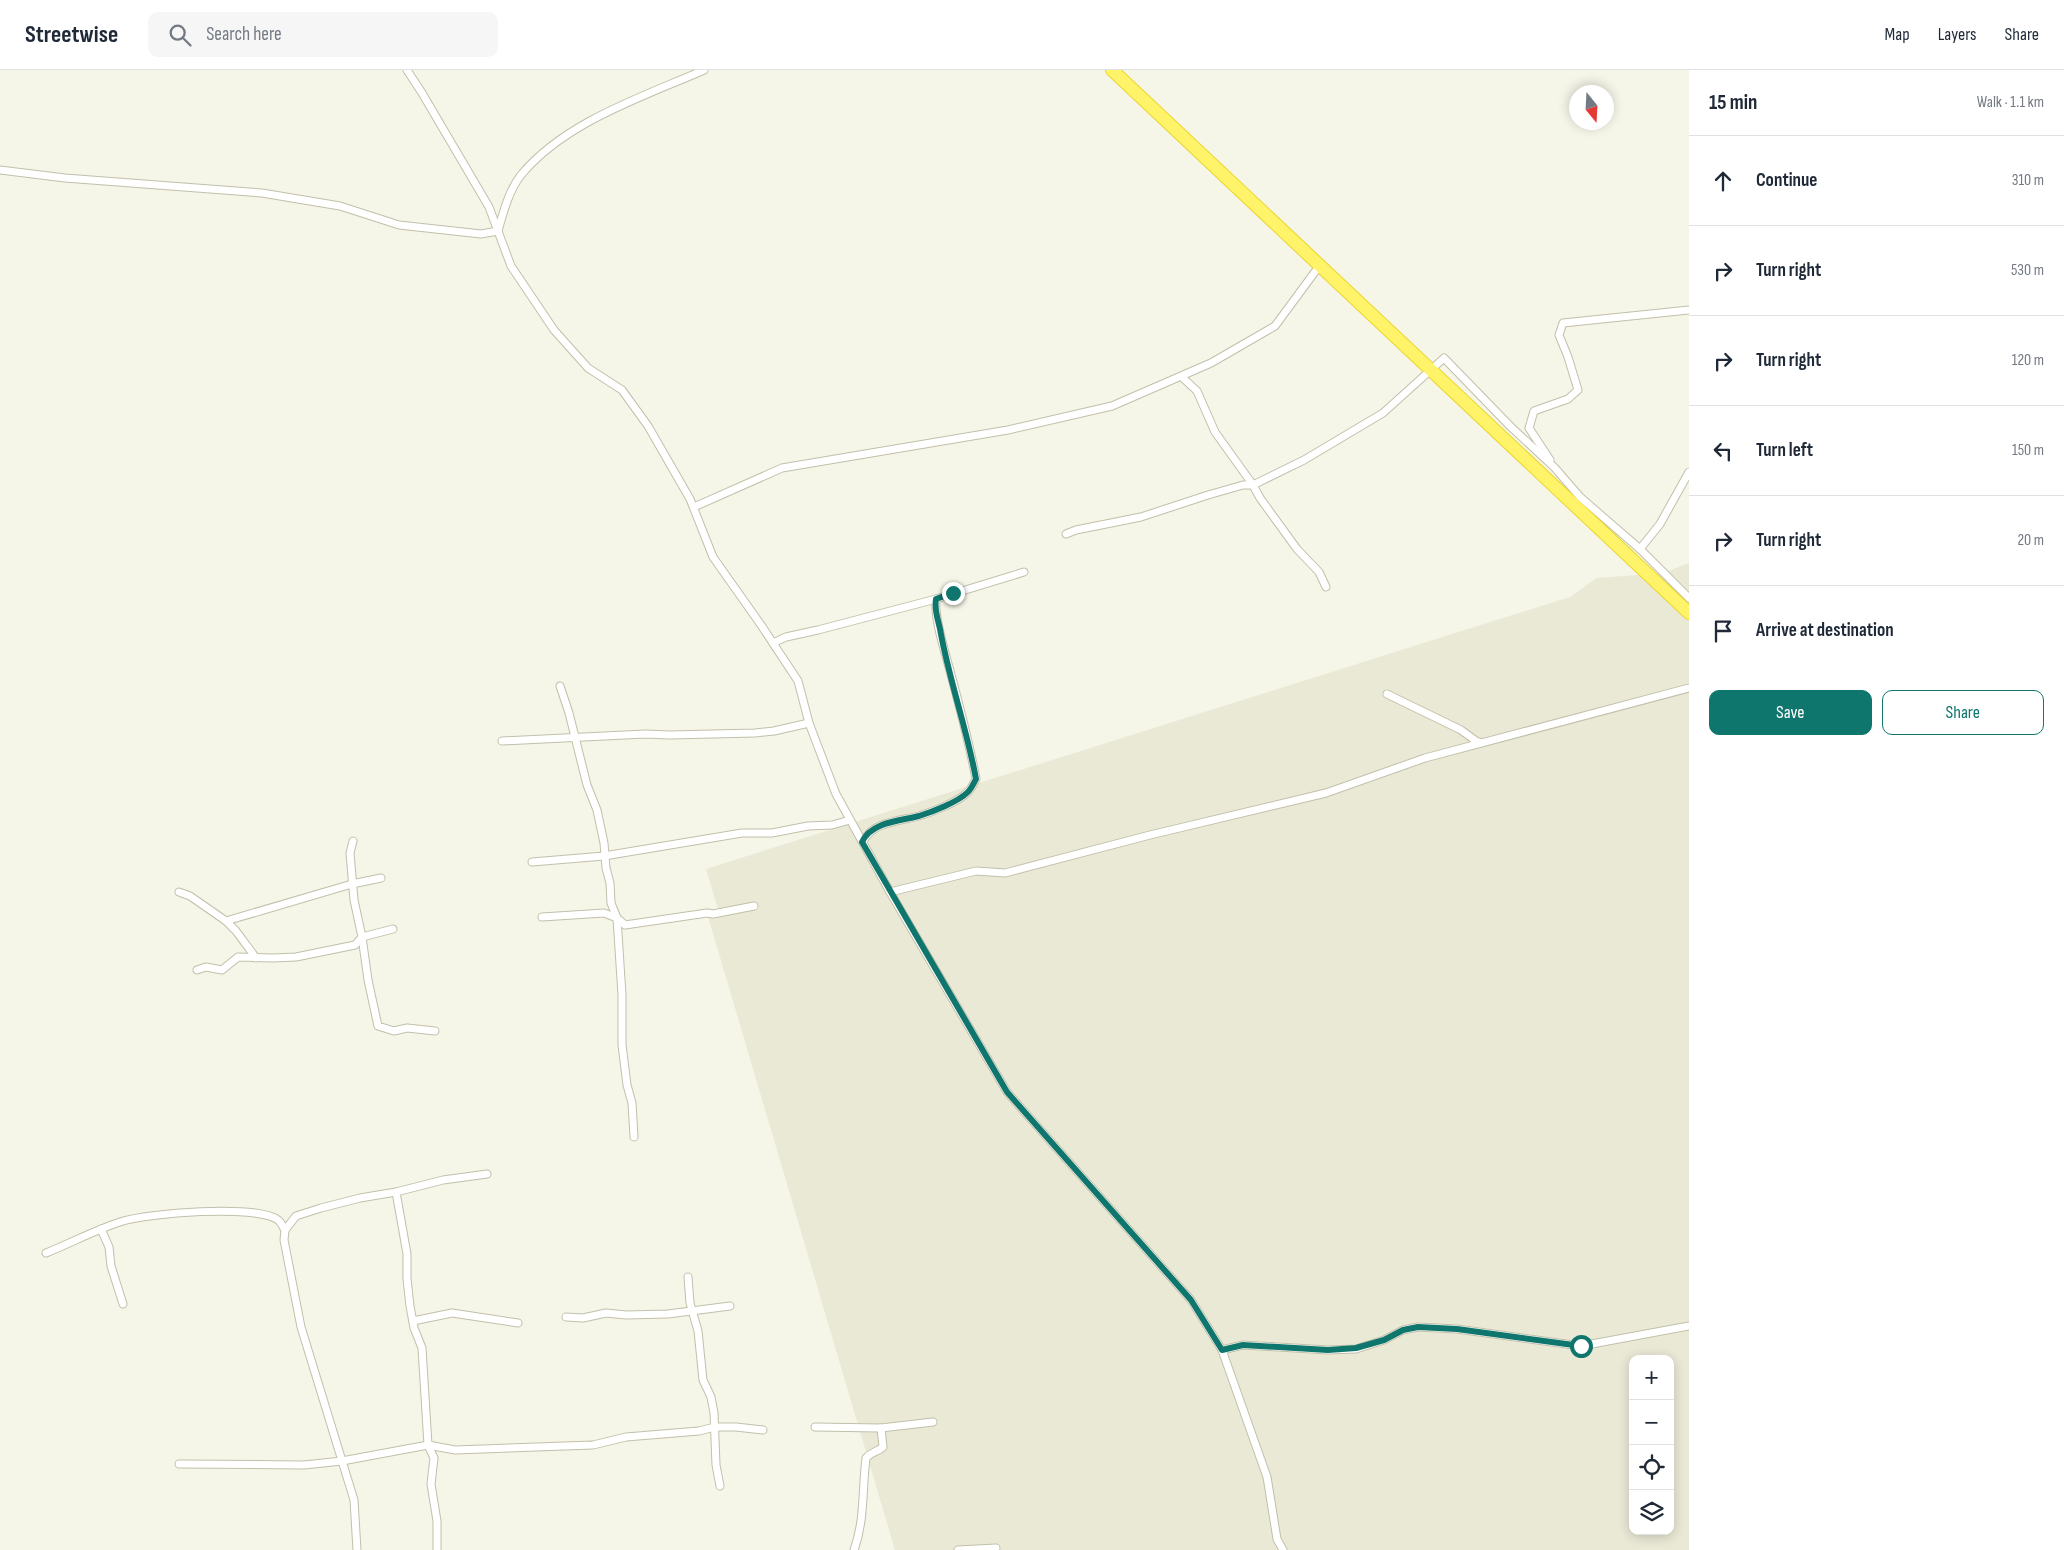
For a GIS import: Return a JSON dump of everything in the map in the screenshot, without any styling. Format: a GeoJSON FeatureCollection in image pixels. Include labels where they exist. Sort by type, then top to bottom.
{"type":"FeatureCollection","features":[{"type":"Feature","properties":{"kind":"highway"},"geometry":{"type":"LineString","coordinates":[[1112,70],[1689,612]]}},
{"type":"Feature","properties":{"kind":"street"},"geometry":{"type":"LineString","coordinates":[[406,70],[422,93],[489,207],[511,266],[554,330],[588,368],[622,390],[648,426],[694,508],[713,557],[798,681],[809,723],[836,794],[890,892],[1007,1092],[1191,1300],[1222,1350],[1267,1477],[1277,1539],[1283,1550]]}},
{"type":"Feature","properties":{"kind":"street"},"geometry":{"type":"LineString","coordinates":[[498,231],[506,204],[520,176],[557,140],[618,107],[704,70]]}},
{"type":"Feature","properties":{"kind":"street"},"geometry":{"type":"LineString","coordinates":[[0,170],[65,178],[262,192],[340,206],[399,224],[481,234],[498,231]]}},
{"type":"Feature","properties":{"kind":"street"},"geometry":{"type":"LineString","coordinates":[[694,508],[782,468],[1008,430],[1112,406],[1212,362],[1275,326],[1320,265]]}},
{"type":"Feature","properties":{"kind":"street"},"geometry":{"type":"LineString","coordinates":[[1555,468],[1529,428],[1534,412],[1568,399],[1578,390],[1559,335],[1563,323],[1689,310]]}},
{"type":"Feature","properties":{"kind":"street"},"geometry":{"type":"LineString","coordinates":[[1066,534],[1076,530],[1135,519],[1208,494],[1243,485],[1254,485],[1304,460],[1383,413],[1444,358],[1510,426],[1555,468],[1580,497],[1640,550],[1689,598]]}},
{"type":"Feature","properties":{"kind":"street"},"geometry":{"type":"LineString","coordinates":[[1184,379],[1197,392],[1215,432],[1254,485],[1260,498],[1297,549],[1319,572],[1326,586]]}},
{"type":"Feature","properties":{"kind":"street"},"geometry":{"type":"LineString","coordinates":[[1640,550],[1660,524],[1689,472]]}},
{"type":"Feature","properties":{"kind":"street"},"geometry":{"type":"LineString","coordinates":[[773,643],[786,637],[936,599],[1024,572]]}},
{"type":"Feature","properties":{"kind":"street"},"geometry":{"type":"LineString","coordinates":[[862,842],[866,834],[875,828],[900,818],[919,816],[950,803],[968,792],[976,779],[972,755],[942,643],[935,606],[936,599]]}},
{"type":"Feature","properties":{"kind":"street"},"geometry":{"type":"LineString","coordinates":[[560,686],[576,738],[587,785],[597,810],[604,843],[604,856],[610,883],[611,903],[617,918],[622,995],[622,1044],[627,1085],[632,1103],[634,1137]]}},
{"type":"Feature","properties":{"kind":"street"},"geometry":{"type":"LineString","coordinates":[[890,892],[976,871],[1005,873],[1150,834],[1326,793],[1425,758],[1689,688]]}},
{"type":"Feature","properties":{"kind":"street"},"geometry":{"type":"LineString","coordinates":[[1387,694],[1461,730],[1482,743]]}},
{"type":"Feature","properties":{"kind":"street"},"geometry":{"type":"LineString","coordinates":[[502,741],[645,734],[755,733],[809,723]]}},
{"type":"Feature","properties":{"kind":"street"},"geometry":{"type":"LineString","coordinates":[[532,862],[604,856],[742,833],[772,833],[808,826],[832,825],[850,820]]}},
{"type":"Feature","properties":{"kind":"street"},"geometry":{"type":"LineString","coordinates":[[353,841],[350,854],[352,884],[357,921],[362,937],[368,980],[378,1026],[394,1031],[407,1028],[435,1031]]}},
{"type":"Feature","properties":{"kind":"street"},"geometry":{"type":"LineString","coordinates":[[226,921],[352,884],[381,878]]}},
{"type":"Feature","properties":{"kind":"street"},"geometry":{"type":"LineString","coordinates":[[179,892],[190,896],[226,921],[256,958]]}},
{"type":"Feature","properties":{"kind":"street"},"geometry":{"type":"LineString","coordinates":[[542,917],[604,913],[617,918],[625,925],[707,913],[713,914],[754,906]]}},
{"type":"Feature","properties":{"kind":"street"},"geometry":{"type":"LineString","coordinates":[[197,970],[206,967],[222,970],[238,957],[296,957],[354,945],[362,937],[393,929]]}},
{"type":"Feature","properties":{"kind":"street"},"geometry":{"type":"LineString","coordinates":[[357,1550],[354,1500],[301,1327],[284,1240],[285,1230],[296,1216],[304,1213],[360,1198],[396,1192],[443,1180],[487,1174]]}},
{"type":"Feature","properties":{"kind":"street"},"geometry":{"type":"LineString","coordinates":[[396,1192],[407,1254],[406,1279],[413,1321],[422,1348],[428,1445],[434,1458],[431,1484],[437,1520],[437,1550]]}},
{"type":"Feature","properties":{"kind":"street"},"geometry":{"type":"LineString","coordinates":[[46,1253],[121,1222],[144,1216],[180,1212],[251,1212],[278,1220],[285,1230]]}},
{"type":"Feature","properties":{"kind":"street"},"geometry":{"type":"LineString","coordinates":[[101,1229],[109,1247],[111,1266],[123,1304]]}},
{"type":"Feature","properties":{"kind":"street"},"geometry":{"type":"LineString","coordinates":[[688,1277],[692,1310],[698,1331],[703,1380],[711,1396],[715,1427],[716,1465],[720,1486]]}},
{"type":"Feature","properties":{"kind":"street"},"geometry":{"type":"LineString","coordinates":[[566,1317],[583,1318],[606,1313],[626,1316],[659,1314],[730,1306]]}},
{"type":"Feature","properties":{"kind":"street"},"geometry":{"type":"LineString","coordinates":[[413,1321],[452,1314],[518,1323]]}},
{"type":"Feature","properties":{"kind":"street"},"geometry":{"type":"LineString","coordinates":[[1222,1350],[1243,1345],[1328,1350],[1356,1348],[1384,1340],[1403,1330],[1418,1327],[1457,1329],[1581,1346],[1689,1326]]}},
{"type":"Feature","properties":{"kind":"street"},"geometry":{"type":"LineString","coordinates":[[815,1427],[881,1428],[933,1422]]}},
{"type":"Feature","properties":{"kind":"street"},"geometry":{"type":"LineString","coordinates":[[180,1464],[296,1465],[342,1461],[428,1445],[455,1450],[593,1445],[626,1437],[699,1431],[715,1427],[763,1430]]}},
{"type":"Feature","properties":{"kind":"street"},"geometry":{"type":"LineString","coordinates":[[854,1550],[862,1518],[866,1458],[871,1452],[879,1451],[882,1447],[881,1428]]}},
{"type":"Feature","properties":{"kind":"street"},"geometry":{"type":"LineString","coordinates":[[958,1550],[996,1548]]}},
{"type":"Feature","properties":{"kind":"shaded area"},"geometry":{"type":"Polygon","coordinates":[[[1689,563],[1689,1550],[895,1550],[707,913],[718,909],[706,869],[1570,597],[1597,578],[1663,573],[1689,563]]]}},
{"type":"Feature","properties":{"kind":"route"},"geometry":{"type":"LineString","coordinates":[[953,593],[936,599],[935,606],[942,643],[972,755],[976,779],[968,792],[950,803],[919,816],[900,818],[875,828],[866,834],[862,842],[1007,1092],[1191,1300],[1222,1350],[1243,1345],[1328,1350],[1356,1348],[1384,1340],[1403,1330],[1418,1327],[1457,1329],[1581,1346]]}}]}
